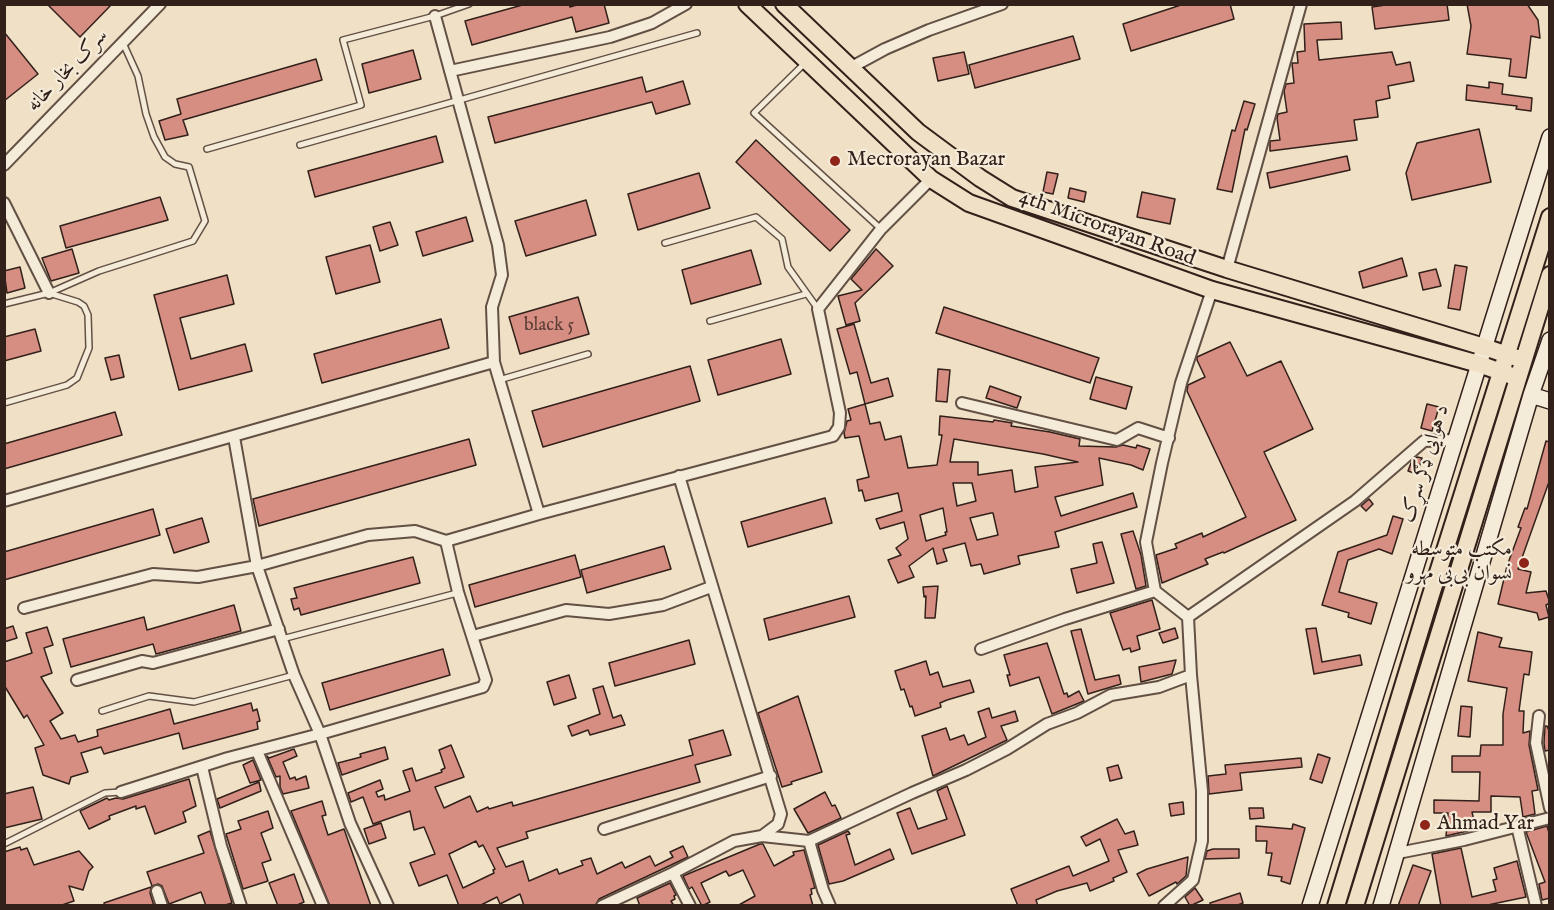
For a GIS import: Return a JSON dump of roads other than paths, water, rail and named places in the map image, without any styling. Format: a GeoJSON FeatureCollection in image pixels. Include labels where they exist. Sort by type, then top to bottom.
{"type":"FeatureCollection","features":[{"type":"Feature","properties":{"kind":"main road","name":"4th Microrayan Road"},"geometry":{"type":"LineString","coordinates":[[747,4],[931,179],[969,203],[1212,290],[1479,364],[1518,378]]}},
{"type":"Feature","properties":{"kind":"main road","name":"4th Microrayan Road"},"geometry":{"type":"LineString","coordinates":[[784,4],[918,132],[980,178],[1012,198],[1227,269],[1523,360]]}},
{"type":"Feature","properties":{"kind":"main road","name":"د هوایی ډګر سړک"},"geometry":{"type":"LineString","coordinates":[[1310,906],[1550,137]]}},
{"type":"Feature","properties":{"kind":"main road"},"geometry":{"type":"LineString","coordinates":[[1336,906],[1550,217]]}},
{"type":"Feature","properties":{"kind":"main road"},"geometry":{"type":"LineString","coordinates":[[1085,246],[1090,225]]}},
{"type":"Feature","properties":{"kind":"main road"},"geometry":{"type":"LineString","coordinates":[[1355,906],[1550,275]]}},
{"type":"Feature","properties":{"kind":"main road"},"geometry":{"type":"LineString","coordinates":[[1381,906],[1531,395],[1543,382],[1550,340]]}},
{"type":"Feature","properties":{"kind":"main road"},"geometry":{"type":"LineString","coordinates":[[1531,395],[1550,401]]}},
{"type":"Feature","properties":{"kind":"street","name":"سرک بخار خانه"},"geometry":{"type":"LineString","coordinates":[[4,165],[160,4]]}},
{"type":"Feature","properties":{"kind":"street"},"geometry":{"type":"LineString","coordinates":[[450,71],[610,37],[652,23],[686,4]]}},
{"type":"Feature","properties":{"kind":"street"},"geometry":{"type":"LineString","coordinates":[[850,68],[885,49],[929,30],[1002,4]]}},
{"type":"Feature","properties":{"kind":"street"},"geometry":{"type":"LineString","coordinates":[[1227,269],[1300,4]]}},
{"type":"Feature","properties":{"kind":"street"},"geometry":{"type":"LineString","coordinates":[[435,16],[498,245],[502,275],[492,307],[494,362],[539,514]]}},
{"type":"Feature","properties":{"kind":"street"},"geometry":{"type":"LineString","coordinates":[[24,608],[153,574],[198,577],[257,566],[368,535],[415,531],[446,541],[833,436],[839,427],[840,413],[818,309],[881,229],[931,179]]}},
{"type":"Feature","properties":{"kind":"street"},"geometry":{"type":"LineString","coordinates":[[4,203],[49,293]]}},
{"type":"Feature","properties":{"kind":"street"},"geometry":{"type":"LineString","coordinates":[[1164,906],[1193,880],[1203,841],[1202,791],[1188,617],[1155,591],[1146,542],[1181,383],[1212,290]]}},
{"type":"Feature","properties":{"kind":"street"},"geometry":{"type":"LineString","coordinates":[[4,501],[494,362]]}},
{"type":"Feature","properties":{"kind":"street"},"geometry":{"type":"LineString","coordinates":[[962,403],[1117,440],[1138,428],[1169,438]]}},
{"type":"Feature","properties":{"kind":"street"},"geometry":{"type":"LineString","coordinates":[[234,437],[257,566],[294,675],[320,734],[350,823],[388,906]]}},
{"type":"Feature","properties":{"kind":"street"},"geometry":{"type":"LineString","coordinates":[[1188,617],[1355,501],[1424,441],[1455,440]]}},
{"type":"Feature","properties":{"kind":"street"},"geometry":{"type":"LineString","coordinates":[[679,476],[781,814],[778,824],[762,836]]}},
{"type":"Feature","properties":{"kind":"street"},"geometry":{"type":"LineString","coordinates":[[121,792],[483,687],[486,680],[446,541]]}},
{"type":"Feature","properties":{"kind":"street"},"geometry":{"type":"LineString","coordinates":[[473,636],[566,610],[609,614],[663,605],[711,587]]}},
{"type":"Feature","properties":{"kind":"street"},"geometry":{"type":"LineString","coordinates":[[981,649],[1065,619],[1155,591]]}},
{"type":"Feature","properties":{"kind":"street"},"geometry":{"type":"LineString","coordinates":[[77,680],[142,661],[153,663],[280,634]]}},
{"type":"Feature","properties":{"kind":"street"},"geometry":{"type":"LineString","coordinates":[[602,906],[734,841],[762,836],[809,841],[966,770],[1007,749],[1047,724],[1077,713],[1111,695],[1159,687],[1191,675]]}},
{"type":"Feature","properties":{"kind":"street"},"geometry":{"type":"LineString","coordinates":[[1539,716],[1536,743],[1550,808]]}},
{"type":"Feature","properties":{"kind":"street"},"geometry":{"type":"LineString","coordinates":[[257,751],[323,906]]}},
{"type":"Feature","properties":{"kind":"street"},"geometry":{"type":"LineString","coordinates":[[201,767],[218,835],[241,906]]}},
{"type":"Feature","properties":{"kind":"street"},"geometry":{"type":"LineString","coordinates":[[604,829],[771,776]]}},
{"type":"Feature","properties":{"kind":"street"},"geometry":{"type":"LineString","coordinates":[[1398,853],[1464,840],[1550,818]]}},
{"type":"Feature","properties":{"kind":"street"},"geometry":{"type":"LineString","coordinates":[[1516,826],[1536,906]]}},
{"type":"Feature","properties":{"kind":"street"},"geometry":{"type":"LineString","coordinates":[[809,841],[830,906]]}},
{"type":"Feature","properties":{"kind":"street"},"geometry":{"type":"LineString","coordinates":[[673,873],[690,906]]}},
{"type":"Feature","properties":{"kind":"street"},"geometry":{"type":"LineString","coordinates":[[157,891],[162,906]]}},
{"type":"Feature","properties":{"kind":"lane"},"geometry":{"type":"LineString","coordinates":[[207,149],[361,105],[343,40],[435,16],[469,4]]}},
{"type":"Feature","properties":{"kind":"lane"},"geometry":{"type":"LineString","coordinates":[[300,146],[697,33]]}},
{"type":"Feature","properties":{"kind":"lane"},"geometry":{"type":"LineString","coordinates":[[4,304],[49,293],[99,271],[193,241],[205,221],[189,167],[175,164],[165,157],[154,137],[146,114],[138,76],[122,43]]}},
{"type":"Feature","properties":{"kind":"lane"},"geometry":{"type":"LineString","coordinates":[[806,62],[754,112],[881,229]]}},
{"type":"Feature","properties":{"kind":"lane"},"geometry":{"type":"LineString","coordinates":[[665,243],[756,217],[783,239],[788,267],[818,309]]}},
{"type":"Feature","properties":{"kind":"lane"},"geometry":{"type":"LineString","coordinates":[[4,403],[67,385],[77,378],[89,348],[88,315],[84,306],[78,302],[49,293]]}},
{"type":"Feature","properties":{"kind":"lane"},"geometry":{"type":"LineString","coordinates":[[710,321],[806,294]]}},
{"type":"Feature","properties":{"kind":"lane"},"geometry":{"type":"LineString","coordinates":[[499,380],[588,354]]}},
{"type":"Feature","properties":{"kind":"lane"},"geometry":{"type":"LineString","coordinates":[[280,634],[459,592]]}},
{"type":"Feature","properties":{"kind":"lane"},"geometry":{"type":"LineString","coordinates":[[102,711],[149,696],[194,702],[294,675]]}},
{"type":"Feature","properties":{"kind":"lane"},"geometry":{"type":"LineString","coordinates":[[4,844],[105,792],[121,792]]}},
{"type":"Feature","properties":{"kind":"place","name":"Mecrorayan Bazar"},"geometry":{"type":"Point","coordinates":[835,161]}},
{"type":"Feature","properties":{"kind":"place","name":"مکتب متوسطه نسوان بی‌بی مهرو"},"geometry":{"type":"Point","coordinates":[1524,563]}},
{"type":"Feature","properties":{"kind":"place","name":"Ahmad Yar"},"geometry":{"type":"Point","coordinates":[1425,825]}}]}
